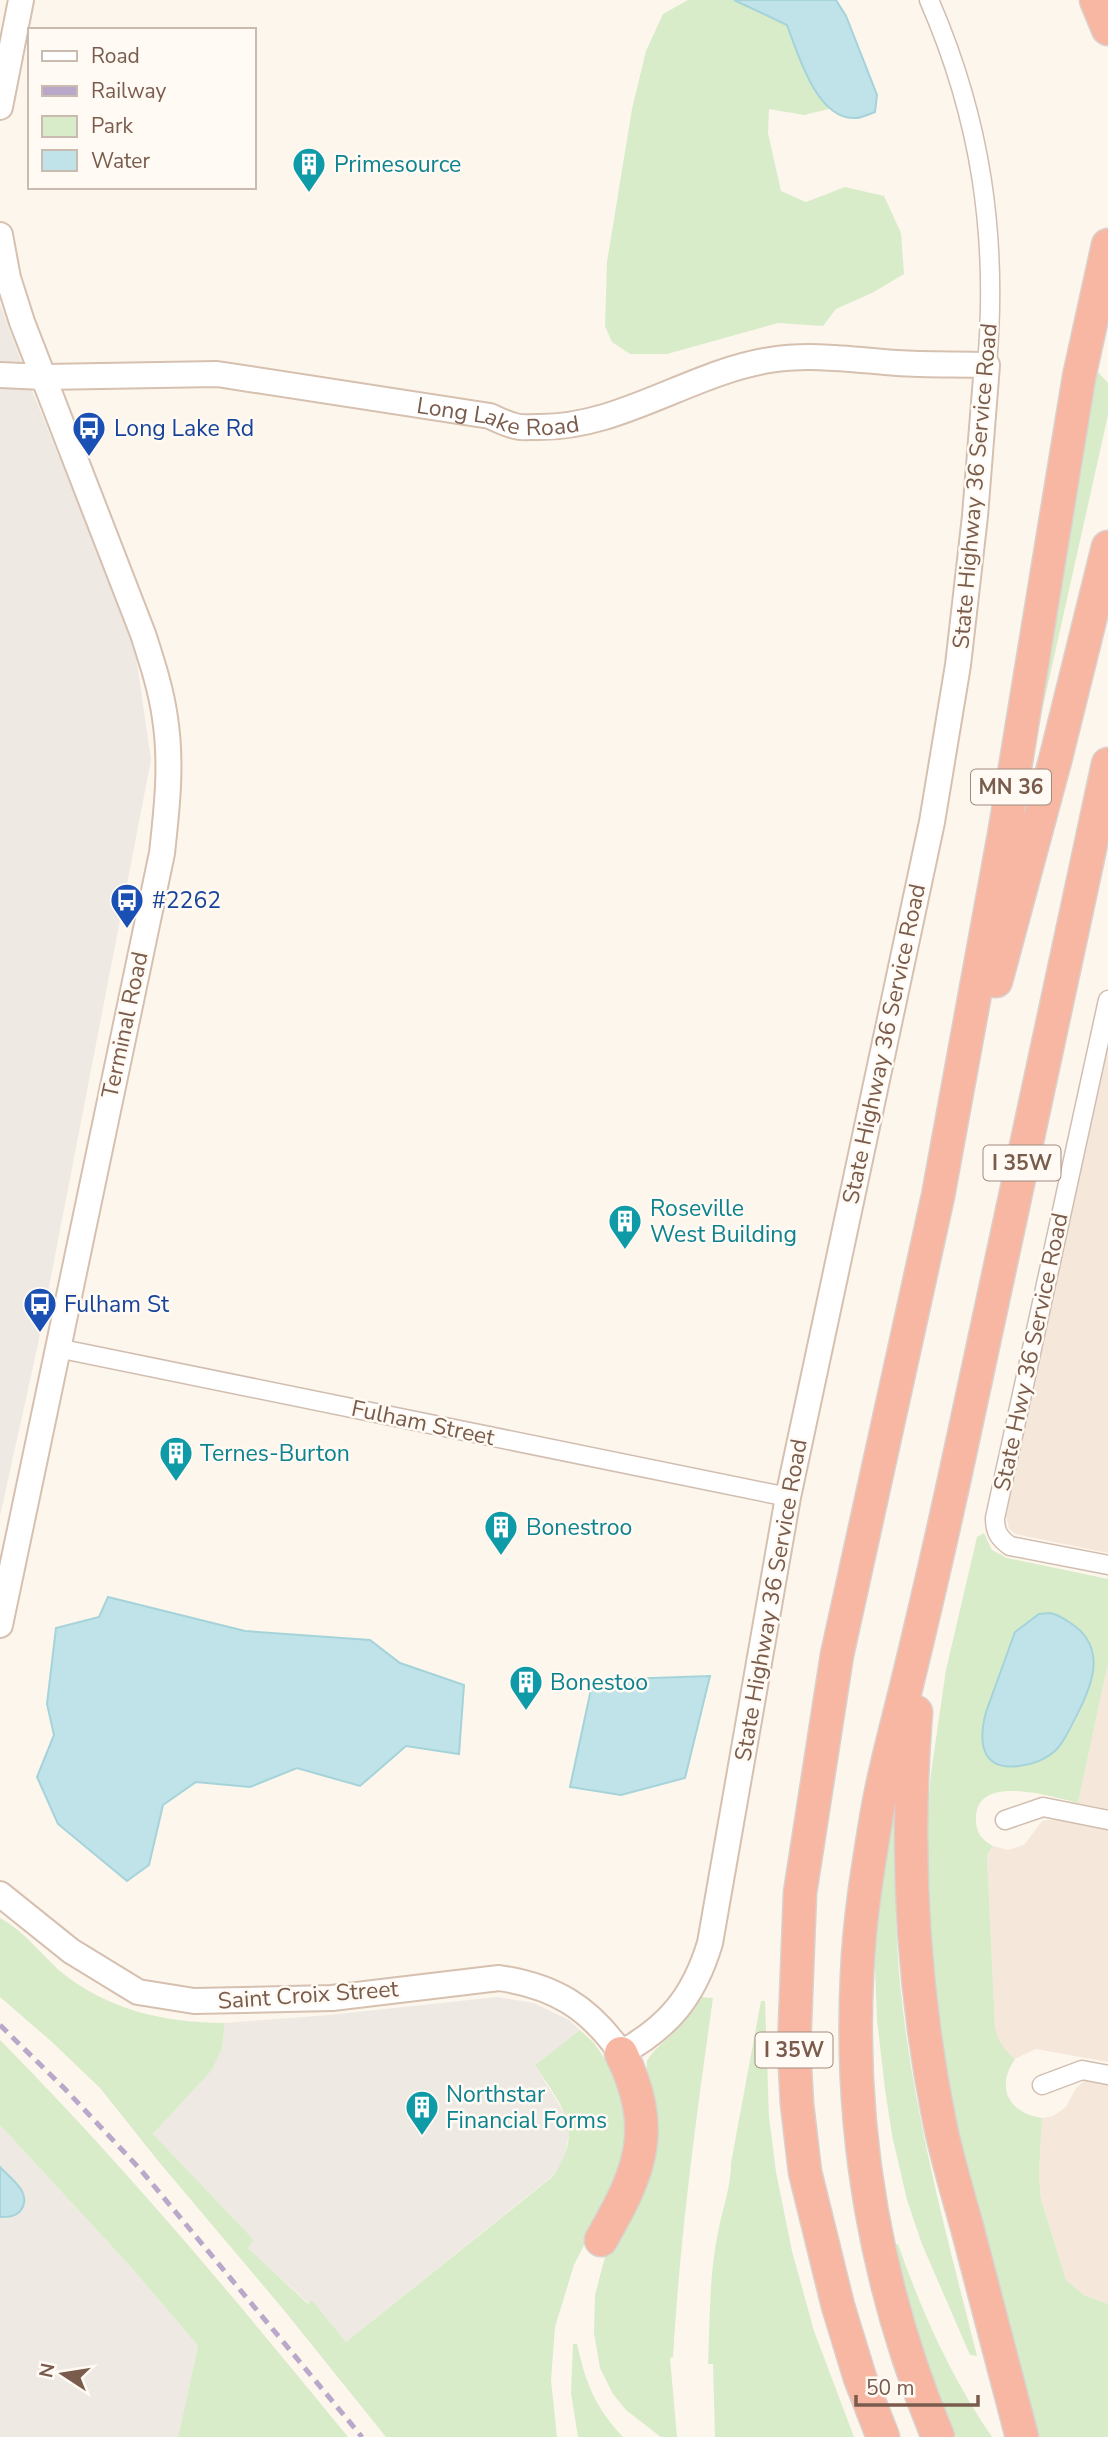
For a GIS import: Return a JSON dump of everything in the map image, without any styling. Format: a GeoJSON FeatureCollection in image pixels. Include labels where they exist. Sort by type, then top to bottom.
{"type":"FeatureCollection","features":[{"type":"Feature","properties":{"kind":"highway"},"geometry":{"type":"LineString","coordinates":[[1096,0],[1108,29]]}},
{"type":"Feature","properties":{"kind":"highway","name":"MN 36"},"geometry":{"type":"LineString","coordinates":[[938,1196],[1004,835],[1079,377],[1108,245]]}},
{"type":"Feature","properties":{"kind":"highway","name":"I 35W"},"geometry":{"type":"LineString","coordinates":[[883,2437],[860,2378],[838,2306],[806,2172],[797,2104],[794,2049],[794,1986],[800,1893],[837,1655],[938,1196],[1056,757],[1108,547]]}},
{"type":"Feature","properties":{"kind":"highway","name":"I 35W"},"geometry":{"type":"LineString","coordinates":[[938,2437],[895,2314],[877,2244],[865,2172],[855,2046],[860,1937],[877,1808],[936,1562],[1108,764]]}},
{"type":"Feature","properties":{"kind":"highway"},"geometry":{"type":"LineString","coordinates":[[936,1562],[918,1691],[912,1763],[910,1859],[917,1979],[939,2122],[1022,2437]]}},
{"type":"Feature","properties":{"kind":"highway"},"geometry":{"type":"LineString","coordinates":[[601,2240],[627,2194],[641,2146],[638,2098],[621,2053]]}},
{"type":"Feature","properties":{"kind":"street"},"geometry":{"type":"LineString","coordinates":[[0,107],[21,0]]}},
{"type":"Feature","properties":{"kind":"street","name":"State Highway 36 Service Road"},"geometry":{"type":"LineString","coordinates":[[621,2053],[643,2041],[670,2018],[693,1987],[704,1964],[710,1942],[788,1497],[932,822],[958,665],[975,516],[991,317],[991,263],[986,203],[965,97],[929,0]]}},
{"type":"Feature","properties":{"kind":"street","name":"Terminal Road"},"geometry":{"type":"LineString","coordinates":[[0,235],[8,278],[18,311],[143,634],[158,680],[166,719],[168,763],[168,803],[162,853],[0,1625]]}},
{"type":"Feature","properties":{"kind":"street","name":"Long Lake Road"},"geometry":{"type":"LineString","coordinates":[[0,375],[44,377],[217,374],[490,416],[517,427],[552,428],[625,411],[733,368],[772,359],[834,357],[898,363],[987,365]]}},
{"type":"Feature","properties":{"kind":"street","name":"State Hwy 36 Service Road"},"geometry":{"type":"LineString","coordinates":[[1108,1000],[995,1518],[995,1530],[1000,1539],[1010,1546],[1108,1565]]}},
{"type":"Feature","properties":{"kind":"street","name":"Fulham Street"},"geometry":{"type":"LineString","coordinates":[[57,1348],[788,1497]]}},
{"type":"Feature","properties":{"kind":"street"},"geometry":{"type":"LineString","coordinates":[[1005,1820],[1043,1807],[1108,1820]]}},
{"type":"Feature","properties":{"kind":"street","name":"Saint Croix Street"},"geometry":{"type":"LineString","coordinates":[[4,1899],[71,1951],[138,1992],[194,2001],[332,1998],[499,1978],[546,1989],[569,2000],[589,2015],[621,2053]]}},
{"type":"Feature","properties":{"kind":"street"},"geometry":{"type":"LineString","coordinates":[[1042,2085],[1082,2070],[1108,2075]]}},
{"type":"Feature","properties":{"kind":"shaded area"},"geometry":{"type":"Polygon","coordinates":[[[0,304],[31,388],[134,642],[151,760],[37,1349],[0,1516],[0,304]]]}},
{"type":"Feature","properties":{"kind":"shaded area"},"geometry":{"type":"Polygon","coordinates":[[[1108,1044],[1108,1553],[1015,1534],[1009,1529],[1006,1515],[1108,1044]]]}},
{"type":"Feature","properties":{"kind":"shaded area"},"geometry":{"type":"Polygon","coordinates":[[[1108,1663],[1108,1809],[1078,1803],[1108,1663]]]}},
{"type":"Feature","properties":{"kind":"shaded area"},"geometry":{"type":"Polygon","coordinates":[[[1054,1819],[1108,1830],[1108,2062],[1036,2049],[1015,2059],[1003,2050],[998,2041],[995,2027],[987,1855],[993,1846],[1008,1850],[1024,1845],[1042,1821],[1054,1819]]]}},
{"type":"Feature","properties":{"kind":"shaded area"},"geometry":{"type":"Polygon","coordinates":[[[497,1997],[534,2003],[569,2020],[580,2030],[535,2065],[566,2116],[569,2134],[564,2160],[551,2177],[346,2342],[313,2301],[309,2304],[248,2248],[254,2240],[153,2134],[212,2070],[222,2049],[225,2023],[497,1997]]]}},
{"type":"Feature","properties":{"kind":"shaded area"},"geometry":{"type":"Polygon","coordinates":[[[1084,2081],[1108,2085],[1108,2304],[1084,2295],[1066,2280],[1041,2199],[1039,2175],[1042,2118],[1053,2116],[1066,2107],[1076,2088],[1084,2081]]]}},
{"type":"Feature","properties":{"kind":"shaded area"},"geometry":{"type":"Polygon","coordinates":[[[0,2125],[130,2266],[198,2346],[178,2437],[0,2437],[0,2125]]]}},
{"type":"Feature","properties":{"kind":"green space"},"geometry":{"type":"Polygon","coordinates":[[[688,0],[734,0],[787,25],[805,73],[829,109],[804,115],[769,109],[768,133],[781,191],[806,202],[845,187],[884,196],[901,233],[904,274],[872,293],[836,309],[823,326],[778,323],[667,354],[630,354],[612,342],[605,326],[607,262],[632,109],[646,51],[663,14],[688,0]]]}},
{"type":"Feature","properties":{"kind":"green space"},"geometry":{"type":"Polygon","coordinates":[[[1095,369],[1108,383],[1108,415],[1042,711],[1035,711],[1095,369]]]}},
{"type":"Feature","properties":{"kind":"green space"},"geometry":{"type":"Polygon","coordinates":[[[984,1533],[992,1550],[1007,1558],[1108,1579],[1108,1663],[1078,1803],[1034,1793],[1000,1792],[987,1796],[978,1806],[976,1821],[981,1836],[993,1846],[987,1855],[995,2027],[1002,2045],[1015,2059],[1006,2080],[1006,2089],[1009,2098],[1021,2111],[1042,2118],[1039,2175],[1041,2199],[1066,2280],[1084,2295],[1108,2304],[1108,2437],[1032,2437],[963,2164],[930,1989],[926,1835],[931,1773],[946,1670],[977,1537],[984,1533]],[[1056,1614],[1015,1632],[983,1724],[1022,1766],[1044,1758],[1063,1742],[1078,1716],[1090,1685],[1093,1670],[1091,1646],[1081,1631],[1056,1614]]]}},
{"type":"Feature","properties":{"kind":"green space"},"geometry":{"type":"Polygon","coordinates":[[[897,1781],[897,1940],[907,2039],[923,2131],[977,2356],[970,2355],[922,2244],[907,2200],[885,2089],[877,2020],[874,1940],[878,1897],[897,1781]]]}},
{"type":"Feature","properties":{"kind":"green space"},"geometry":{"type":"Polygon","coordinates":[[[0,1918],[24,1936],[60,1971],[97,1996],[117,2005],[159,2017],[225,2023],[222,2049],[212,2070],[153,2134],[254,2240],[248,2248],[308,2304],[312,2300],[346,2342],[552,2177],[562,2160],[569,2132],[561,2107],[535,2065],[580,2030],[594,2043],[609,2065],[622,2095],[628,2128],[623,2169],[574,2265],[555,2327],[551,2380],[557,2437],[386,2437],[100,2088],[0,1997],[0,1918]]]}},
{"type":"Feature","properties":{"kind":"green space"},"geometry":{"type":"Polygon","coordinates":[[[700,1997],[713,1998],[684,2222],[673,2357],[670,2358],[677,2437],[661,2437],[626,2410],[613,2394],[600,2368],[594,2333],[595,2295],[605,2257],[640,2195],[647,2061],[683,2022],[700,1997]]]}},
{"type":"Feature","properties":{"kind":"green space"},"geometry":{"type":"Polygon","coordinates":[[[761,2001],[765,2001],[769,2117],[776,2172],[792,2251],[814,2331],[854,2437],[715,2437],[713,2364],[708,2364],[713,2265],[761,2001]]]}},
{"type":"Feature","properties":{"kind":"green space"},"geometry":{"type":"Polygon","coordinates":[[[0,2040],[135,2185],[348,2437],[178,2437],[198,2346],[130,2266],[0,2125],[0,2040]]]}},
{"type":"Feature","properties":{"kind":"green space"},"geometry":{"type":"Polygon","coordinates":[[[898,2244],[939,2344],[963,2391],[992,2437],[956,2437],[929,2377],[892,2245],[898,2244]]]}},
{"type":"Feature","properties":{"kind":"green space"},"geometry":{"type":"Polygon","coordinates":[[[573,2344],[577,2344],[588,2383],[599,2405],[623,2437],[578,2437],[571,2393],[573,2344]]]}},
{"type":"Feature","properties":{"kind":"water"},"geometry":{"type":"Polygon","coordinates":[[[734,0],[836,0],[846,16],[877,95],[875,112],[853,118],[840,115],[829,107],[810,82],[787,25],[734,0]]]}},
{"type":"Feature","properties":{"kind":"water"},"geometry":{"type":"Polygon","coordinates":[[[108,1597],[245,1631],[370,1640],[400,1663],[464,1685],[459,1754],[406,1746],[360,1786],[297,1768],[250,1787],[196,1782],[163,1805],[149,1865],[127,1881],[58,1824],[37,1777],[54,1735],[47,1704],[56,1628],[99,1617],[108,1597]]]}},
{"type":"Feature","properties":{"kind":"water"},"geometry":{"type":"Polygon","coordinates":[[[1050,1613],[1069,1622],[1089,1642],[1094,1666],[1088,1692],[1068,1733],[1053,1753],[1024,1765],[997,1764],[985,1752],[983,1744],[986,1712],[1015,1632],[1039,1614],[1050,1613]]]}},
{"type":"Feature","properties":{"kind":"water"},"geometry":{"type":"Polygon","coordinates":[[[710,1676],[685,1778],[621,1795],[570,1787],[593,1680],[710,1676]]]}},
{"type":"Feature","properties":{"kind":"water"},"geometry":{"type":"Polygon","coordinates":[[[0,2167],[19,2186],[24,2198],[21,2210],[12,2216],[0,2217],[0,2167]]]}},
{"type":"Feature","properties":{"kind":"railway"},"geometry":{"type":"LineString","coordinates":[[0,2025],[140,2169],[362,2437]]}},
{"type":"Feature","properties":{"kind":"place","name":"Primesource"},"geometry":{"type":"Point","coordinates":[309,194]}},
{"type":"Feature","properties":{"kind":"place","name":"Long Lake Rd"},"geometry":{"type":"Point","coordinates":[89,458]}},
{"type":"Feature","properties":{"kind":"place","name":"#2262"},"geometry":{"type":"Point","coordinates":[127,930]}},
{"type":"Feature","properties":{"kind":"place","name":"Roseville West Building"},"geometry":{"type":"Point","coordinates":[625,1251]}},
{"type":"Feature","properties":{"kind":"place","name":"Fulham St"},"geometry":{"type":"Point","coordinates":[40,1334]}},
{"type":"Feature","properties":{"kind":"place","name":"Ternes-Burton"},"geometry":{"type":"Point","coordinates":[176,1483]}},
{"type":"Feature","properties":{"kind":"place","name":"Bonestroo"},"geometry":{"type":"Point","coordinates":[501,1557]}},
{"type":"Feature","properties":{"kind":"place","name":"Bonestoo"},"geometry":{"type":"Point","coordinates":[526,1712]}},
{"type":"Feature","properties":{"kind":"place","name":"Northstar Financial Forms"},"geometry":{"type":"Point","coordinates":[422,2137]}}]}
